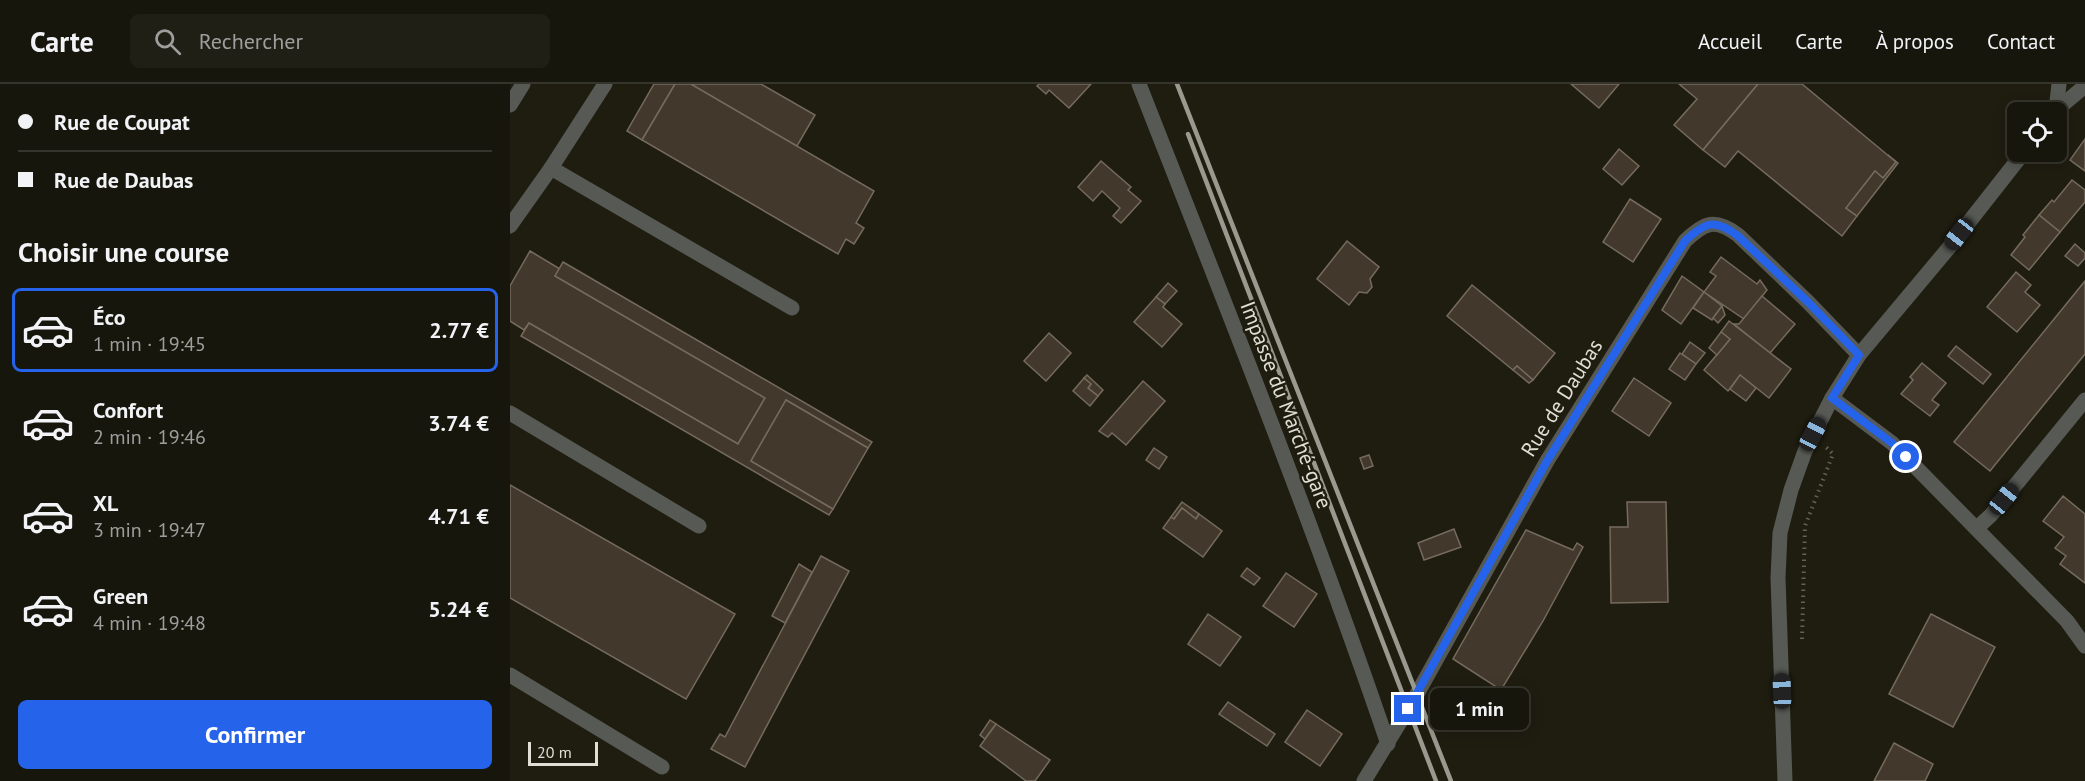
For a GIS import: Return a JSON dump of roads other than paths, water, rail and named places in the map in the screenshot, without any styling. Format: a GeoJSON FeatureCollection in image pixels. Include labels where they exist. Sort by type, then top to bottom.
{"type":"FeatureCollection","features":[{"type":"Feature","properties":{"kind":"street"},"geometry":{"type":"LineString","coordinates":[[510,105],[524,84]]}},
{"type":"Feature","properties":{"kind":"street"},"geometry":{"type":"LineString","coordinates":[[510,226],[551,168],[605,84]]}},
{"type":"Feature","properties":{"kind":"street","name":"Impasse du Marché-gare"},"geometry":{"type":"LineString","coordinates":[[1139,84],[1303,507],[1388,744]]}},
{"type":"Feature","properties":{"kind":"street"},"geometry":{"type":"LineString","coordinates":[[2056,102],[2059,84]]}},
{"type":"Feature","properties":{"kind":"street"},"geometry":{"type":"LineString","coordinates":[[2066,102],[2085,86]]}},
{"type":"Feature","properties":{"kind":"street"},"geometry":{"type":"LineString","coordinates":[[1785,781],[1778,578],[1780,533],[1791,490],[1805,451],[1832,398],[1859,355],[1947,250],[2016,162]]}},
{"type":"Feature","properties":{"kind":"street"},"geometry":{"type":"LineString","coordinates":[[551,168],[792,308]]}},
{"type":"Feature","properties":{"kind":"street","name":"Rue de Daubas"},"geometry":{"type":"LineString","coordinates":[[1364,781],[1388,744],[1547,461],[1685,241],[1698,229],[1717,224],[1726,226],[1808,302],[1859,355]]}},
{"type":"Feature","properties":{"kind":"street"},"geometry":{"type":"LineString","coordinates":[[1832,398],[1892,443],[2067,621],[2085,646]]}},
{"type":"Feature","properties":{"kind":"street"},"geometry":{"type":"LineString","coordinates":[[1977,528],[1991,515],[2085,400]]}},
{"type":"Feature","properties":{"kind":"street"},"geometry":{"type":"LineString","coordinates":[[510,413],[699,526]]}},
{"type":"Feature","properties":{"kind":"street"},"geometry":{"type":"LineString","coordinates":[[510,675],[662,767]]}},
{"type":"Feature","properties":{"kind":"railway"},"geometry":{"type":"LineString","coordinates":[[1177,84],[1451,781]]}},
{"type":"Feature","properties":{"kind":"railway"},"geometry":{"type":"LineString","coordinates":[[1188,134],[1436,781]]}}]}
